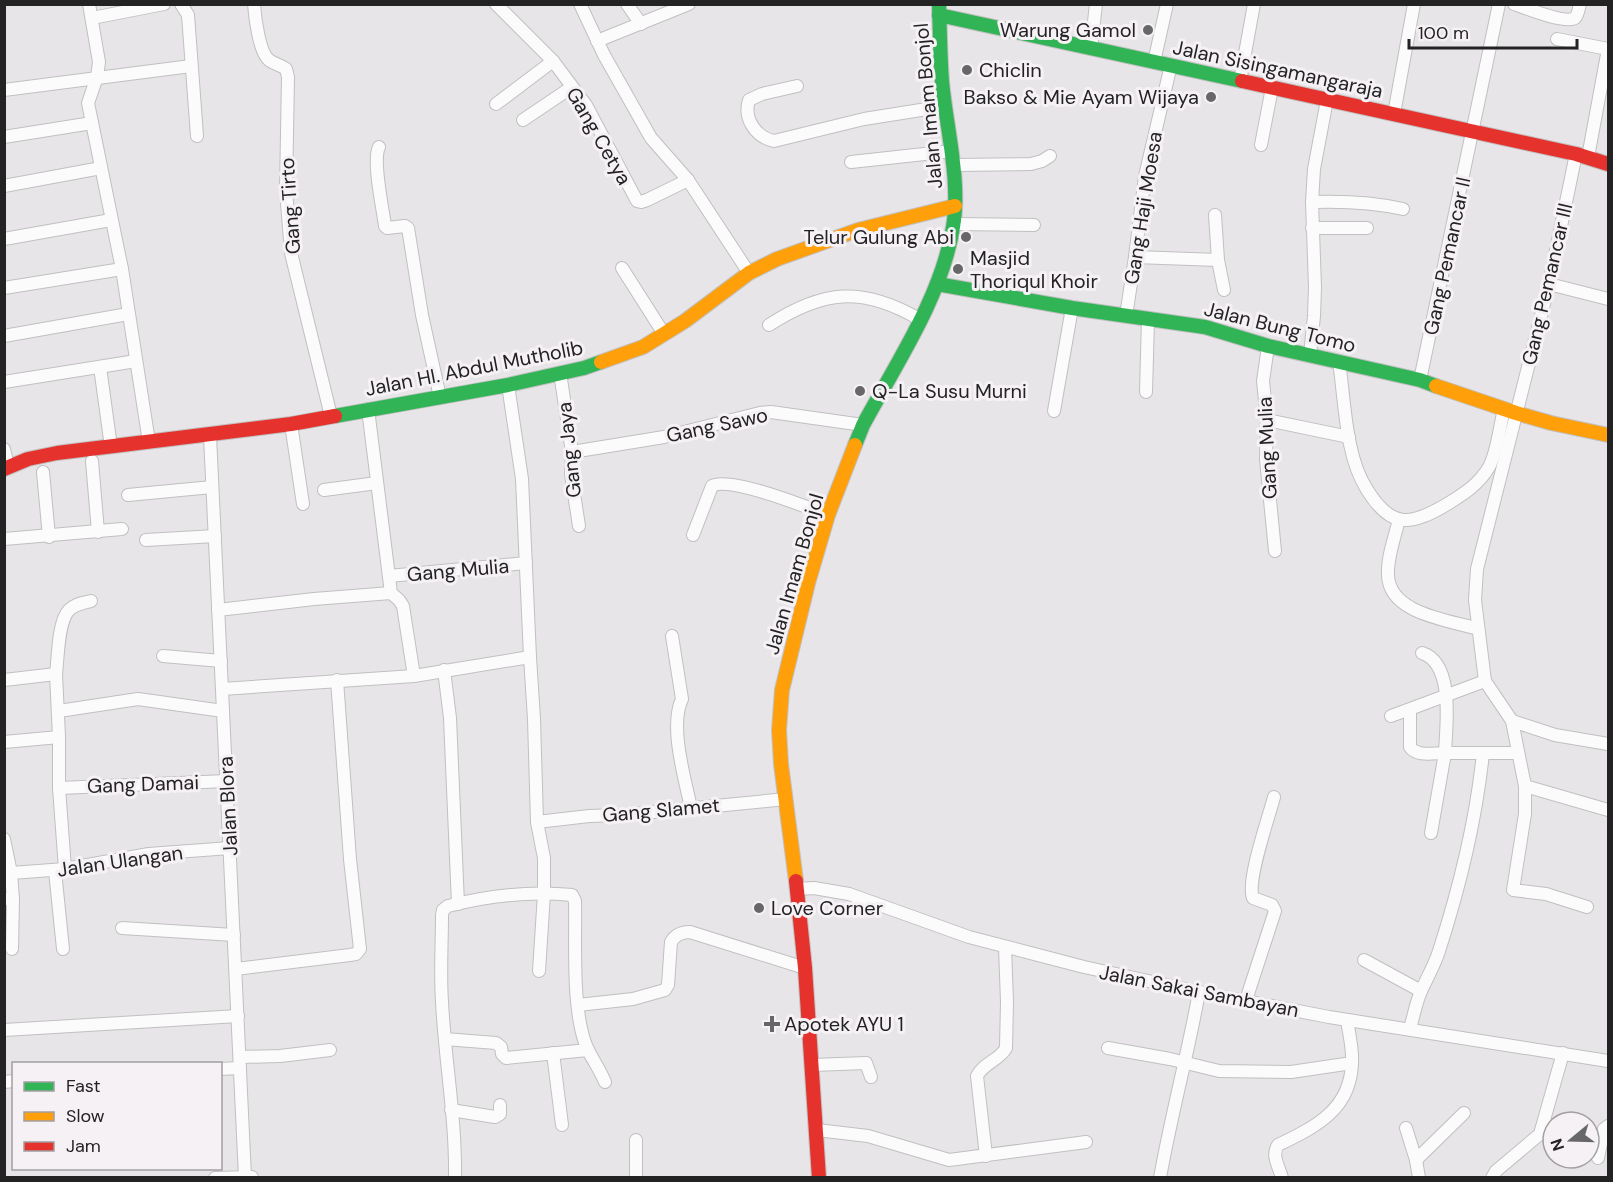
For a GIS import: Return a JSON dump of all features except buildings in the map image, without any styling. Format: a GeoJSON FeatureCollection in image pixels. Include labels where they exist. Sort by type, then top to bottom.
{"type":"FeatureCollection","features":[{"type":"Feature","properties":{"kind":"main road","name":"Jalan Sisingamangaraja"},"geometry":{"type":"LineString","coordinates":[[939,10],[1091,48],[1582,156],[1608,164]]}},
{"type":"Feature","properties":{"kind":"main road","name":"Jalan Imam Bonjol"},"geometry":{"type":"LineString","coordinates":[[819,1178],[805,968],[779,730],[782,690],[807,583],[828,514],[863,425],[937,284],[948,253],[956,206],[953,158],[941,58],[939,10]]}},
{"type":"Feature","properties":{"kind":"main road","name":"Jalan HI. Abdul Mutholib"},"geometry":{"type":"LineString","coordinates":[[6,468],[28,459],[291,424],[508,385],[584,368],[643,347],[749,273],[792,253],[847,234],[956,206]]}},
{"type":"Feature","properties":{"kind":"main road","name":"Jalan Bung Tomo"},"geometry":{"type":"LineString","coordinates":[[937,284],[1072,308],[1205,327],[1268,346],[1420,380],[1551,423],[1608,435]]}},
{"type":"Feature","properties":{"kind":"street"},"geometry":{"type":"LineString","coordinates":[[89,4],[99,62],[97,77],[88,103],[122,270],[149,442]]}},
{"type":"Feature","properties":{"kind":"street"},"geometry":{"type":"LineString","coordinates":[[92,18],[164,4]]}},
{"type":"Feature","properties":{"kind":"street"},"geometry":{"type":"LineString","coordinates":[[181,4],[188,15],[196,136]]}},
{"type":"Feature","properties":{"kind":"street","name":"Gang Tirto"},"geometry":{"type":"LineString","coordinates":[[254,4],[255,17],[266,56],[271,62],[286,69],[285,190],[291,253],[331,416]]}},
{"type":"Feature","properties":{"kind":"street","name":"Gang Cetya"},"geometry":{"type":"LineString","coordinates":[[496,4],[553,62],[586,105],[637,201],[646,200],[688,180]]}},
{"type":"Feature","properties":{"kind":"street"},"geometry":{"type":"LineString","coordinates":[[580,4],[597,41],[651,138],[688,180],[749,273]]}},
{"type":"Feature","properties":{"kind":"street"},"geometry":{"type":"LineString","coordinates":[[627,4],[641,24]]}},
{"type":"Feature","properties":{"kind":"street"},"geometry":{"type":"LineString","coordinates":[[597,41],[689,4]]}},
{"type":"Feature","properties":{"kind":"street"},"geometry":{"type":"LineString","coordinates":[[1091,48],[1096,4]]}},
{"type":"Feature","properties":{"kind":"street"},"geometry":{"type":"LineString","coordinates":[[1154,62],[1167,4]]}},
{"type":"Feature","properties":{"kind":"street"},"geometry":{"type":"LineString","coordinates":[[1240,81],[1254,4]]}},
{"type":"Feature","properties":{"kind":"street"},"geometry":{"type":"LineString","coordinates":[[1394,114],[1414,4]]}},
{"type":"Feature","properties":{"kind":"street","name":"Gang Pemancar II"},"geometry":{"type":"LineString","coordinates":[[1420,380],[1474,132],[1499,4]]}},
{"type":"Feature","properties":{"kind":"street"},"geometry":{"type":"LineString","coordinates":[[1514,4],[1560,18],[1574,19],[1580,4]]}},
{"type":"Feature","properties":{"kind":"street"},"geometry":{"type":"LineString","coordinates":[[1557,39],[1608,49]]}},
{"type":"Feature","properties":{"kind":"street","name":"Gang Pemancar III"},"geometry":{"type":"LineString","coordinates":[[1510,411],[1549,285],[1608,49]]}},
{"type":"Feature","properties":{"kind":"street"},"geometry":{"type":"LineString","coordinates":[[496,104],[553,62]]}},
{"type":"Feature","properties":{"kind":"street"},"geometry":{"type":"LineString","coordinates":[[4,90],[191,66]]}},
{"type":"Feature","properties":{"kind":"street","name":"Gang Haji Moesa"},"geometry":{"type":"LineString","coordinates":[[1126,316],[1145,176],[1171,66]]}},
{"type":"Feature","properties":{"kind":"street"},"geometry":{"type":"LineString","coordinates":[[797,86],[762,94],[749,100],[747,106],[750,122],[764,139],[774,141],[864,119],[946,106]]}},
{"type":"Feature","properties":{"kind":"street"},"geometry":{"type":"LineString","coordinates":[[523,120],[572,87]]}},
{"type":"Feature","properties":{"kind":"street"},"geometry":{"type":"LineString","coordinates":[[1261,145],[1272,88]]}},
{"type":"Feature","properties":{"kind":"street"},"geometry":{"type":"LineString","coordinates":[[1310,355],[1314,316],[1311,228],[1314,169],[1327,100]]}},
{"type":"Feature","properties":{"kind":"street"},"geometry":{"type":"LineString","coordinates":[[4,137],[92,123]]}},
{"type":"Feature","properties":{"kind":"street"},"geometry":{"type":"LineString","coordinates":[[379,147],[376,152],[385,226],[387,228],[405,226],[408,228],[422,315],[440,397]]}},
{"type":"Feature","properties":{"kind":"street"},"geometry":{"type":"LineString","coordinates":[[851,162],[953,158],[1032,164],[1050,156]]}},
{"type":"Feature","properties":{"kind":"street"},"geometry":{"type":"LineString","coordinates":[[4,186],[101,168]]}},
{"type":"Feature","properties":{"kind":"street"},"geometry":{"type":"LineString","coordinates":[[1312,202],[1359,202],[1403,209]]}},
{"type":"Feature","properties":{"kind":"street"},"geometry":{"type":"LineString","coordinates":[[1215,215],[1218,260],[1224,290]]}},
{"type":"Feature","properties":{"kind":"street"},"geometry":{"type":"LineString","coordinates":[[4,239],[111,220]]}},
{"type":"Feature","properties":{"kind":"street"},"geometry":{"type":"LineString","coordinates":[[954,224],[1034,225]]}},
{"type":"Feature","properties":{"kind":"street"},"geometry":{"type":"LineString","coordinates":[[1311,228],[1366,228]]}},
{"type":"Feature","properties":{"kind":"street"},"geometry":{"type":"LineString","coordinates":[[1135,257],[1218,260]]}},
{"type":"Feature","properties":{"kind":"street"},"geometry":{"type":"LineString","coordinates":[[622,268],[664,334]]}},
{"type":"Feature","properties":{"kind":"street"},"geometry":{"type":"LineString","coordinates":[[4,288],[122,270]]}},
{"type":"Feature","properties":{"kind":"street"},"geometry":{"type":"LineString","coordinates":[[1549,285],[1608,299]]}},
{"type":"Feature","properties":{"kind":"street"},"geometry":{"type":"LineString","coordinates":[[769,325],[814,300],[856,295],[895,306],[919,319]]}},
{"type":"Feature","properties":{"kind":"street"},"geometry":{"type":"LineString","coordinates":[[1054,411],[1072,308]]}},
{"type":"Feature","properties":{"kind":"street"},"geometry":{"type":"LineString","coordinates":[[4,336],[128,314]]}},
{"type":"Feature","properties":{"kind":"street"},"geometry":{"type":"LineString","coordinates":[[1146,392],[1148,319]]}},
{"type":"Feature","properties":{"kind":"street","name":"Gang Mulia"},"geometry":{"type":"LineString","coordinates":[[1268,346],[1263,381],[1267,420],[1266,459],[1275,551]]}},
{"type":"Feature","properties":{"kind":"street"},"geometry":{"type":"LineString","coordinates":[[4,382],[136,361]]}},
{"type":"Feature","properties":{"kind":"street"},"geometry":{"type":"LineString","coordinates":[[1339,362],[1349,437],[1358,472],[1365,488],[1387,513],[1399,519],[1417,520],[1471,489],[1491,464],[1510,411]]}},
{"type":"Feature","properties":{"kind":"street"},"geometry":{"type":"LineString","coordinates":[[100,367],[111,447]]}},
{"type":"Feature","properties":{"kind":"street","name":"Gang Jaya"},"geometry":{"type":"LineString","coordinates":[[560,373],[572,452],[571,474],[579,526]]}},
{"type":"Feature","properties":{"kind":"street"},"geometry":{"type":"LineString","coordinates":[[508,385],[522,479],[537,822],[544,858],[539,970]]}},
{"type":"Feature","properties":{"kind":"street"},"geometry":{"type":"LineString","coordinates":[[368,409],[391,593],[403,606],[414,675]]}},
{"type":"Feature","properties":{"kind":"street"},"geometry":{"type":"LineString","coordinates":[[1510,411],[1477,569],[1476,600],[1485,681],[1512,722],[1525,786],[1525,814],[1513,890],[1546,894],[1587,907]]}},
{"type":"Feature","properties":{"kind":"street","name":"Gang Sawo"},"geometry":{"type":"LineString","coordinates":[[572,452],[664,437],[771,412],[863,425]]}},
{"type":"Feature","properties":{"kind":"street"},"geometry":{"type":"LineString","coordinates":[[1267,420],[1349,437]]}},
{"type":"Feature","properties":{"kind":"street"},"geometry":{"type":"LineString","coordinates":[[291,424],[303,504]]}},
{"type":"Feature","properties":{"kind":"street","name":"Jalan Blora"},"geometry":{"type":"LineString","coordinates":[[210,436],[240,1062],[249,1177],[215,1177]]}},
{"type":"Feature","properties":{"kind":"street"},"geometry":{"type":"LineString","coordinates":[[4,449],[6,468]]}},
{"type":"Feature","properties":{"kind":"street"},"geometry":{"type":"LineString","coordinates":[[92,461],[98,531]]}},
{"type":"Feature","properties":{"kind":"street"},"geometry":{"type":"LineString","coordinates":[[43,472],[49,537]]}},
{"type":"Feature","properties":{"kind":"street"},"geometry":{"type":"LineString","coordinates":[[324,490],[377,483]]}},
{"type":"Feature","properties":{"kind":"street"},"geometry":{"type":"LineString","coordinates":[[693,535],[714,484],[748,488],[828,514]]}},
{"type":"Feature","properties":{"kind":"street"},"geometry":{"type":"LineString","coordinates":[[128,495],[212,487]]}},
{"type":"Feature","properties":{"kind":"street"},"geometry":{"type":"LineString","coordinates":[[1399,519],[1388,566],[1392,591],[1398,600],[1417,611],[1478,629]]}},
{"type":"Feature","properties":{"kind":"street"},"geometry":{"type":"LineString","coordinates":[[4,539],[49,537],[122,529]]}},
{"type":"Feature","properties":{"kind":"street"},"geometry":{"type":"LineString","coordinates":[[146,540],[215,536]]}},
{"type":"Feature","properties":{"kind":"street","name":"Gang Mulia"},"geometry":{"type":"LineString","coordinates":[[389,576],[526,563]]}},
{"type":"Feature","properties":{"kind":"street"},"geometry":{"type":"LineString","coordinates":[[218,610],[391,593]]}},
{"type":"Feature","properties":{"kind":"street"},"geometry":{"type":"LineString","coordinates":[[63,949],[59,711],[56,674],[60,642],[68,611],[77,604],[91,601]]}},
{"type":"Feature","properties":{"kind":"street"},"geometry":{"type":"LineString","coordinates":[[672,636],[682,699],[677,709],[680,752],[691,808]]}},
{"type":"Feature","properties":{"kind":"street"},"geometry":{"type":"LineString","coordinates":[[1422,653],[1433,657],[1437,662],[1447,696],[1445,753],[1431,832]]}},
{"type":"Feature","properties":{"kind":"street"},"geometry":{"type":"LineString","coordinates":[[163,656],[221,661]]}},
{"type":"Feature","properties":{"kind":"street"},"geometry":{"type":"LineString","coordinates":[[222,689],[414,675],[530,657]]}},
{"type":"Feature","properties":{"kind":"street"},"geometry":{"type":"LineString","coordinates":[[444,670],[450,718],[458,904]]}},
{"type":"Feature","properties":{"kind":"street"},"geometry":{"type":"LineString","coordinates":[[4,680],[56,674]]}},
{"type":"Feature","properties":{"kind":"street"},"geometry":{"type":"LineString","coordinates":[[236,969],[350,955],[356,954],[360,949],[350,859],[337,680]]}},
{"type":"Feature","properties":{"kind":"street"},"geometry":{"type":"LineString","coordinates":[[1391,716],[1410,711],[1485,681]]}},
{"type":"Feature","properties":{"kind":"street"},"geometry":{"type":"LineString","coordinates":[[59,711],[138,699],[223,711]]}},
{"type":"Feature","properties":{"kind":"street"},"geometry":{"type":"LineString","coordinates":[[1410,711],[1410,747],[1417,753],[1518,753]]}},
{"type":"Feature","properties":{"kind":"street"},"geometry":{"type":"LineString","coordinates":[[1512,722],[1555,735],[1608,744]]}},
{"type":"Feature","properties":{"kind":"street"},"geometry":{"type":"LineString","coordinates":[[4,742],[59,737]]}},
{"type":"Feature","properties":{"kind":"street"},"geometry":{"type":"LineString","coordinates":[[1410,1028],[1421,991],[1439,950],[1471,839],[1483,753]]}},
{"type":"Feature","properties":{"kind":"street","name":"Gang Damai"},"geometry":{"type":"LineString","coordinates":[[59,788],[227,781]]}},
{"type":"Feature","properties":{"kind":"street"},"geometry":{"type":"LineString","coordinates":[[1525,786],[1608,810]]}},
{"type":"Feature","properties":{"kind":"street"},"geometry":{"type":"LineString","coordinates":[[1246,1000],[1275,911],[1272,905],[1253,898],[1251,894],[1253,875],[1274,797]]}},
{"type":"Feature","properties":{"kind":"street","name":"Gang Slamet"},"geometry":{"type":"LineString","coordinates":[[537,822],[786,799]]}},
{"type":"Feature","properties":{"kind":"street"},"geometry":{"type":"LineString","coordinates":[[4,839],[11,873],[8,899],[12,949]]}},
{"type":"Feature","properties":{"kind":"street","name":"Jalan Ulangan"},"geometry":{"type":"LineString","coordinates":[[11,873],[60,870],[149,854],[230,848]]}},
{"type":"Feature","properties":{"kind":"street","name":"Jalan Sakai Sambayan"},"geometry":{"type":"LineString","coordinates":[[797,889],[814,888],[849,894],[969,937],[1084,967],[1199,992],[1347,1020],[1410,1028],[1608,1061]]}},
{"type":"Feature","properties":{"kind":"street"},"geometry":{"type":"LineString","coordinates":[[455,1178],[455,1143],[441,1000],[442,915],[443,910],[448,906],[505,897],[544,894],[572,896],[575,901],[578,1005],[588,1050],[605,1082]]}},
{"type":"Feature","properties":{"kind":"street"},"geometry":{"type":"LineString","coordinates":[[122,928],[234,935]]}},
{"type":"Feature","properties":{"kind":"street"},"geometry":{"type":"LineString","coordinates":[[578,1005],[633,999],[665,990],[668,985],[670,942],[684,932],[805,968]]}},
{"type":"Feature","properties":{"kind":"street"},"geometry":{"type":"LineString","coordinates":[[987,1156],[977,1076],[980,1069],[1003,1054],[1006,1048],[1005,946]]}},
{"type":"Feature","properties":{"kind":"street"},"geometry":{"type":"LineString","coordinates":[[1364,960],[1421,991]]}},
{"type":"Feature","properties":{"kind":"street"},"geometry":{"type":"LineString","coordinates":[[1160,1178],[1167,1133],[1186,1063],[1199,992]]}},
{"type":"Feature","properties":{"kind":"street"},"geometry":{"type":"LineString","coordinates":[[4,1030],[238,1016]]}},
{"type":"Feature","properties":{"kind":"street"},"geometry":{"type":"LineString","coordinates":[[1282,1178],[1275,1158],[1278,1145],[1322,1122],[1336,1106],[1347,1088],[1352,1063],[1347,1020]]}},
{"type":"Feature","properties":{"kind":"street"},"geometry":{"type":"LineString","coordinates":[[444,1039],[496,1043],[501,1047],[502,1054],[506,1058],[588,1050]]}},
{"type":"Feature","properties":{"kind":"street"},"geometry":{"type":"LineString","coordinates":[[1108,1048],[1219,1071],[1291,1072],[1352,1063]]}},
{"type":"Feature","properties":{"kind":"street"},"geometry":{"type":"LineString","coordinates":[[222,1068],[240,1062],[330,1050]]}},
{"type":"Feature","properties":{"kind":"street"},"geometry":{"type":"LineString","coordinates":[[553,1053],[562,1125]]}},
{"type":"Feature","properties":{"kind":"street"},"geometry":{"type":"LineString","coordinates":[[1492,1178],[1496,1171],[1540,1134],[1563,1053]]}},
{"type":"Feature","properties":{"kind":"street"},"geometry":{"type":"LineString","coordinates":[[813,1065],[864,1062],[868,1065],[871,1077]]}},
{"type":"Feature","properties":{"kind":"street"},"geometry":{"type":"LineString","coordinates":[[451,1110],[495,1117],[500,1114],[500,1105]]}},
{"type":"Feature","properties":{"kind":"street"},"geometry":{"type":"LineString","coordinates":[[1416,1160],[1464,1113]]}},
{"type":"Feature","properties":{"kind":"street"},"geometry":{"type":"LineString","coordinates":[[1601,1144],[1604,1129],[1608,1126]]}},
{"type":"Feature","properties":{"kind":"street"},"geometry":{"type":"LineString","coordinates":[[1406,1128],[1419,1178]]}},
{"type":"Feature","properties":{"kind":"street"},"geometry":{"type":"LineString","coordinates":[[817,1130],[868,1136],[949,1160],[1086,1142]]}},
{"type":"Feature","properties":{"kind":"street"},"geometry":{"type":"LineString","coordinates":[[636,1140],[636,1178]]}},
{"type":"Feature","properties":{"kind":"traffic: fast"},"geometry":{"type":"LineString","coordinates":[[855,445],[863,425],[928,304],[939,278],[953,227],[954,173],[942,81],[939,4]]}},
{"type":"Feature","properties":{"kind":"traffic: fast"},"geometry":{"type":"LineString","coordinates":[[939,15],[1242,81]]}},
{"type":"Feature","properties":{"kind":"traffic: fast"},"geometry":{"type":"LineString","coordinates":[[937,284],[1072,308],[1205,327],[1268,346],[1420,380],[1436,386]]}},
{"type":"Feature","properties":{"kind":"traffic: fast"},"geometry":{"type":"LineString","coordinates":[[335,416],[508,385],[601,362]]}},
{"type":"Feature","properties":{"kind":"traffic: slow"},"geometry":{"type":"LineString","coordinates":[[601,362],[643,347],[685,321],[749,273],[777,259],[858,230],[955,206]]}},
{"type":"Feature","properties":{"kind":"traffic: slow"},"geometry":{"type":"LineString","coordinates":[[1436,386],[1551,423],[1608,435]]}},
{"type":"Feature","properties":{"kind":"traffic: slow"},"geometry":{"type":"LineString","coordinates":[[796,881],[781,764],[779,730],[782,690],[808,583],[828,515],[855,445]]}},
{"type":"Feature","properties":{"kind":"traffic: jam"},"geometry":{"type":"LineString","coordinates":[[1242,81],[1576,154],[1608,164]]}},
{"type":"Feature","properties":{"kind":"traffic: jam"},"geometry":{"type":"LineString","coordinates":[[4,469],[28,459],[57,453],[291,424],[335,416]]}},
{"type":"Feature","properties":{"kind":"traffic: jam"},"geometry":{"type":"LineString","coordinates":[[796,881],[805,968],[819,1178]]}},
{"type":"Feature","properties":{"kind":"place","name":"Warung Gamol"},"geometry":{"type":"Point","coordinates":[1148,30]}},
{"type":"Feature","properties":{"kind":"place","name":"Chiclin"},"geometry":{"type":"Point","coordinates":[967,70]}},
{"type":"Feature","properties":{"kind":"place","name":"Bakso & Mie Ayam Wijaya"},"geometry":{"type":"Point","coordinates":[1211,97]}},
{"type":"Feature","properties":{"kind":"place","name":"Telur Gulung Abi"},"geometry":{"type":"Point","coordinates":[966,237]}},
{"type":"Feature","properties":{"kind":"place","name":"Masjid Thoriqul Khoir"},"geometry":{"type":"Point","coordinates":[958,269]}},
{"type":"Feature","properties":{"kind":"place","name":"Q-La Susu Murni"},"geometry":{"type":"Point","coordinates":[860,391]}},
{"type":"Feature","properties":{"kind":"place","name":"Love Corner"},"geometry":{"type":"Point","coordinates":[759,908]}},
{"type":"Feature","properties":{"kind":"place","name":"Apotek AYU 1"},"geometry":{"type":"Point","coordinates":[772,1024]}}]}
